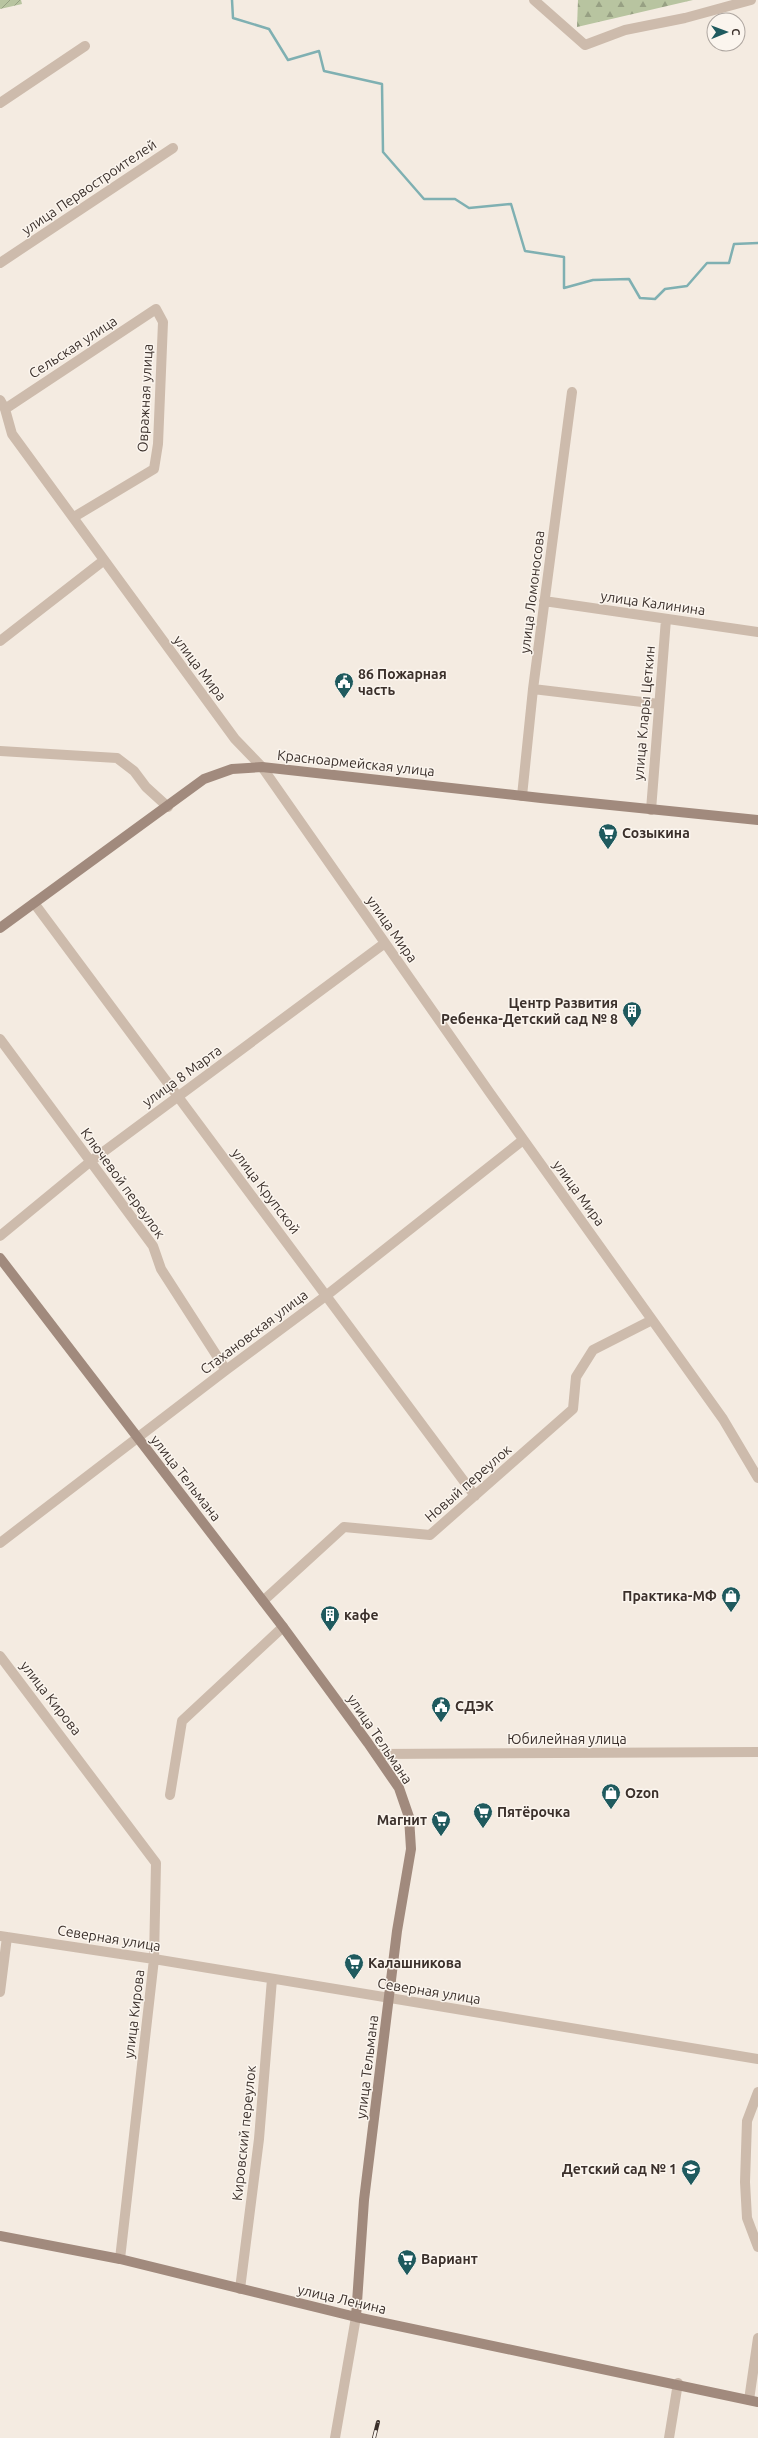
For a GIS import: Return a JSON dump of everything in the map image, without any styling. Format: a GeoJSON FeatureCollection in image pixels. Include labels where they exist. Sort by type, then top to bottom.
{"type":"FeatureCollection","features":[{"type":"Feature","properties":{"kind":"street"},"geometry":{"type":"LineString","coordinates":[[534,0],[585,46],[625,30],[685,18],[751,0]]}},
{"type":"Feature","properties":{"kind":"street"},"geometry":{"type":"LineString","coordinates":[[0,103],[85,46]]}},
{"type":"Feature","properties":{"kind":"street","name":"улица Первостроителей"},"geometry":{"type":"LineString","coordinates":[[0,263],[173,148]]}},
{"type":"Feature","properties":{"kind":"street","name":"Сельская улица"},"geometry":{"type":"LineString","coordinates":[[3,404],[156,309]]}},
{"type":"Feature","properties":{"kind":"street","name":"Овражная улица"},"geometry":{"type":"LineString","coordinates":[[74,517],[154,469],[158,444],[163,322],[156,309]]}},
{"type":"Feature","properties":{"kind":"street","name":"улица Ломоносова"},"geometry":{"type":"LineString","coordinates":[[522,796],[533,689],[572,392]]}},
{"type":"Feature","properties":{"kind":"street","name":"улица Мира"},"geometry":{"type":"LineString","coordinates":[[3,404],[12,434],[74,517],[103,561],[235,739],[262,767],[523,1140],[723,1419],[758,1478]]}},
{"type":"Feature","properties":{"kind":"street"},"geometry":{"type":"LineString","coordinates":[[0,641],[103,561]]}},
{"type":"Feature","properties":{"kind":"street","name":"улица Калинина"},"geometry":{"type":"LineString","coordinates":[[544,602],[758,632]]}},
{"type":"Feature","properties":{"kind":"street","name":"улица Клары Цеткин"},"geometry":{"type":"LineString","coordinates":[[650,810],[666,619]]}},
{"type":"Feature","properties":{"kind":"street"},"geometry":{"type":"LineString","coordinates":[[533,689],[659,704]]}},
{"type":"Feature","properties":{"kind":"street"},"geometry":{"type":"LineString","coordinates":[[0,751],[117,758],[134,771],[146,787],[168,807]]}},
{"type":"Feature","properties":{"kind":"street","name":"Красноармейская улица"},"geometry":{"type":"LineString","coordinates":[[0,928],[168,807],[204,779],[232,769],[262,767],[650,810],[758,820]]}},
{"type":"Feature","properties":{"kind":"street","name":"улица Крупской"},"geometry":{"type":"LineString","coordinates":[[34,903],[475,1496]]}},
{"type":"Feature","properties":{"kind":"street","name":"улица 8 Марта"},"geometry":{"type":"LineString","coordinates":[[0,1236],[91,1161],[385,943]]}},
{"type":"Feature","properties":{"kind":"street","name":"Ключевой переулок"},"geometry":{"type":"LineString","coordinates":[[0,1039],[153,1246],[161,1269],[226,1370]]}},
{"type":"Feature","properties":{"kind":"street","name":"Стахановская улица"},"geometry":{"type":"LineString","coordinates":[[0,1543],[138,1439],[226,1370],[327,1295],[523,1140]]}},
{"type":"Feature","properties":{"kind":"street","name":"улица Тельмана"},"geometry":{"type":"LineString","coordinates":[[0,1258],[263,1600],[376,1754],[399,1788],[409,1817],[411,1849],[397,1931],[364,2200],[356,2317],[335,2438]]}},
{"type":"Feature","properties":{"kind":"street","name":"Новый переулок"},"geometry":{"type":"LineString","coordinates":[[263,1600],[344,1527],[430,1535],[573,1409],[576,1377],[593,1350],[652,1320]]}},
{"type":"Feature","properties":{"kind":"street"},"geometry":{"type":"LineString","coordinates":[[170,1795],[182,1721],[283,1628]]}},
{"type":"Feature","properties":{"kind":"street","name":"улица Кирова"},"geometry":{"type":"LineString","coordinates":[[0,1656],[156,1863],[154,1959],[120,2259]]}},
{"type":"Feature","properties":{"kind":"street","name":"Юбилейная улица"},"geometry":{"type":"LineString","coordinates":[[376,1754],[758,1752]]}},
{"type":"Feature","properties":{"kind":"street"},"geometry":{"type":"LineString","coordinates":[[0,1992],[3,1936]]}},
{"type":"Feature","properties":{"kind":"street","name":"Северная улица"},"geometry":{"type":"LineString","coordinates":[[3,1936],[154,1959],[758,2059]]}},
{"type":"Feature","properties":{"kind":"street","name":"Кировский переулок"},"geometry":{"type":"LineString","coordinates":[[240,2289],[258,2139],[272,1979]]}},
{"type":"Feature","properties":{"kind":"street"},"geometry":{"type":"LineString","coordinates":[[758,2092],[747,2121],[745,2182],[747,2218],[758,2247]]}},
{"type":"Feature","properties":{"kind":"street","name":"улица Ленина"},"geometry":{"type":"LineString","coordinates":[[0,2236],[120,2259],[356,2317],[754,2401]]}},
{"type":"Feature","properties":{"kind":"street"},"geometry":{"type":"LineString","coordinates":[[754,2401],[758,2338]]}},
{"type":"Feature","properties":{"kind":"street"},"geometry":{"type":"LineString","coordinates":[[669,2438],[678,2384]]}},
{"type":"Feature","properties":{"kind":"green space"},"geometry":{"type":"Polygon","coordinates":[[[0,0],[21,0],[22,4],[0,9],[0,0]]]}},
{"type":"Feature","properties":{"kind":"green space"},"geometry":{"type":"Polygon","coordinates":[[[578,0],[693,0],[577,27],[578,0]]]}},
{"type":"Feature","properties":{"kind":"waterway"},"geometry":{"type":"LineString","coordinates":[[232,0],[233,18],[269,29],[288,60],[319,51],[324,71],[382,84],[383,152],[424,199],[455,199],[469,208],[511,204],[525,251],[564,257],[564,288],[593,280],[629,279],[640,298],[655,299],[665,289],[687,286],[707,263],[729,263],[734,244],[758,243]]}},
{"type":"Feature","properties":{"kind":"railway"},"geometry":{"type":"LineString","coordinates":[[374,2438],[378,2422]]}},
{"type":"Feature","properties":{"kind":"place","name":"86 Пожарная часть"},"geometry":{"type":"Point","coordinates":[344,699]}},
{"type":"Feature","properties":{"kind":"place","name":"Созыкина"},"geometry":{"type":"Point","coordinates":[608,850]}},
{"type":"Feature","properties":{"kind":"place","name":"Центр Развития Ребенка-Детский сад № 8"},"geometry":{"type":"Point","coordinates":[632,1028]}},
{"type":"Feature","properties":{"kind":"place","name":"Практика-МФ"},"geometry":{"type":"Point","coordinates":[731,1613]}},
{"type":"Feature","properties":{"kind":"place","name":"кафе"},"geometry":{"type":"Point","coordinates":[330,1632]}},
{"type":"Feature","properties":{"kind":"place","name":"СДЭК"},"geometry":{"type":"Point","coordinates":[441,1723]}},
{"type":"Feature","properties":{"kind":"place","name":"Ozon"},"geometry":{"type":"Point","coordinates":[611,1810]}},
{"type":"Feature","properties":{"kind":"place","name":"Пятёрочка"},"geometry":{"type":"Point","coordinates":[483,1829]}},
{"type":"Feature","properties":{"kind":"place","name":"Магнит"},"geometry":{"type":"Point","coordinates":[441,1837]}},
{"type":"Feature","properties":{"kind":"place","name":"Калашникова"},"geometry":{"type":"Point","coordinates":[354,1980]}},
{"type":"Feature","properties":{"kind":"place","name":"Детский сад № 1"},"geometry":{"type":"Point","coordinates":[691,2186]}},
{"type":"Feature","properties":{"kind":"place","name":"Вариант"},"geometry":{"type":"Point","coordinates":[407,2276]}}]}
